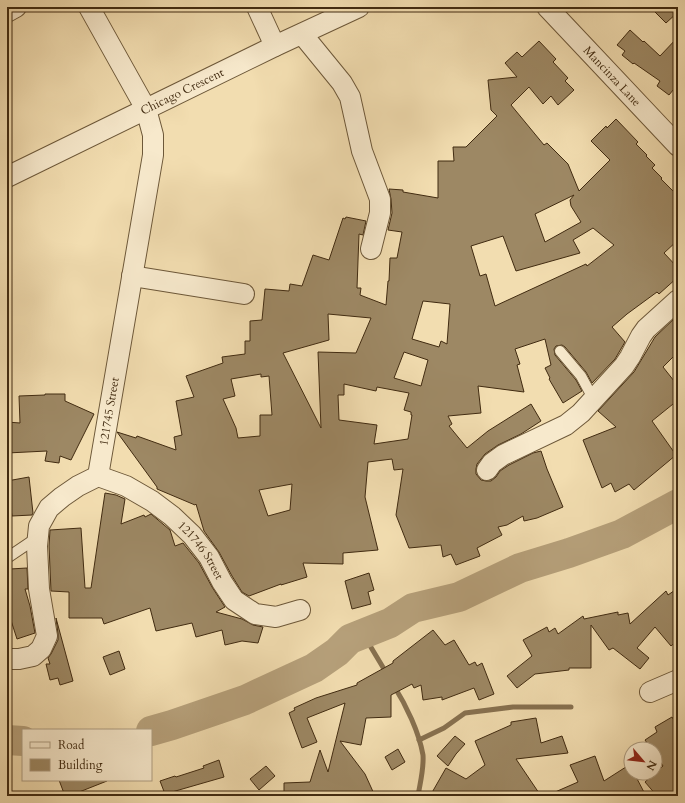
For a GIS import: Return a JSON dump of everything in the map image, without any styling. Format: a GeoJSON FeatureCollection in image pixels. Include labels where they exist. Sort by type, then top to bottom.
{"type":"FeatureCollection","features":[{"type":"Feature","properties":{"kind":"street"},"geometry":{"type":"LineString","coordinates":[[7,12],[16,7]]}},
{"type":"Feature","properties":{"kind":"street","name":"121745 Street"},"geometry":{"type":"LineString","coordinates":[[89,7],[146,109],[153,135],[153,155],[98,476]]}},
{"type":"Feature","properties":{"kind":"street"},"geometry":{"type":"LineString","coordinates":[[257,7],[275,46]]}},
{"type":"Feature","properties":{"kind":"street","name":"Chicago Crescent"},"geometry":{"type":"LineString","coordinates":[[7,177],[275,46],[359,7]]}},
{"type":"Feature","properties":{"kind":"street","name":"Mancinza Lane"},"geometry":{"type":"LineString","coordinates":[[547,7],[678,146]]}},
{"type":"Feature","properties":{"kind":"street"},"geometry":{"type":"LineString","coordinates":[[302,34],[342,83],[350,97],[362,151],[380,199],[380,213],[371,249]]}},
{"type":"Feature","properties":{"kind":"street"},"geometry":{"type":"LineString","coordinates":[[132,276],[244,294]]}},
{"type":"Feature","properties":{"kind":"street"},"geometry":{"type":"LineString","coordinates":[[487,470],[492,463],[503,455],[566,425],[581,413],[624,366],[646,329],[676,306]]}},
{"type":"Feature","properties":{"kind":"street"},"geometry":{"type":"LineString","coordinates":[[7,659],[19,659],[33,656],[42,649],[47,636],[39,589],[37,546],[39,526],[49,508],[62,496],[98,476]]}},
{"type":"Feature","properties":{"kind":"street","name":"121746 Street"},"geometry":{"type":"LineString","coordinates":[[98,476],[126,486],[152,501],[172,516],[192,535],[209,557],[222,582],[234,600],[256,614],[276,617],[300,610]]}},
{"type":"Feature","properties":{"kind":"street"},"geometry":{"type":"LineString","coordinates":[[650,692],[678,680]]}},
{"type":"Feature","properties":{"kind":"lane"},"geometry":{"type":"LineString","coordinates":[[560,351],[581,376],[594,400]]}},
{"type":"Feature","properties":{"kind":"lane"},"geometry":{"type":"LineString","coordinates":[[7,558],[38,537]]}},
{"type":"Feature","properties":{"kind":"building"},"geometry":{"type":"Polygon","coordinates":[[[650,7],[678,7],[678,12],[666,23],[650,7]]]}},
{"type":"Feature","properties":{"kind":"building"},"geometry":{"type":"Polygon","coordinates":[[[630,30],[660,56],[678,37],[678,84],[669,95],[657,86],[660,81],[634,63],[633,64],[622,55],[625,51],[617,45],[630,30]]]}},
{"type":"Feature","properties":{"kind":"building"},"geometry":{"type":"Polygon","coordinates":[[[539,41],[556,59],[553,62],[568,78],[565,81],[574,90],[558,105],[551,96],[543,104],[529,87],[511,105],[544,145],[547,143],[568,164],[579,191],[610,160],[591,141],[606,126],[607,128],[616,119],[638,142],[636,144],[655,165],[652,168],[678,196],[678,240],[664,253],[678,268],[678,277],[659,294],[657,292],[612,327],[625,342],[615,359],[592,383],[586,372],[565,347],[562,345],[556,346],[554,349],[555,355],[576,380],[582,391],[563,403],[549,379],[550,378],[545,368],[551,365],[545,339],[515,349],[520,364],[517,365],[524,392],[478,386],[481,413],[448,416],[452,424],[449,426],[467,448],[488,431],[531,404],[541,421],[485,454],[477,464],[476,474],[481,480],[491,481],[500,471],[509,465],[533,453],[541,451],[563,507],[537,518],[524,521],[523,516],[507,525],[498,527],[502,535],[477,548],[480,556],[456,565],[451,554],[443,557],[441,545],[409,548],[396,515],[403,469],[394,470],[392,459],[368,462],[365,497],[378,550],[343,553],[343,564],[303,563],[307,577],[281,584],[249,596],[242,592],[219,552],[204,531],[196,504],[195,505],[157,489],[117,432],[136,438],[137,436],[176,450],[174,437],[182,435],[176,401],[194,397],[186,376],[223,363],[222,357],[245,354],[245,341],[250,341],[250,321],[262,320],[265,289],[289,291],[290,284],[302,286],[313,255],[329,260],[343,218],[345,219],[346,217],[366,221],[363,235],[359,234],[357,288],[361,288],[360,295],[386,305],[390,258],[397,258],[402,232],[388,230],[392,213],[389,189],[403,190],[403,192],[438,198],[438,161],[454,161],[453,147],[466,147],[497,116],[491,110],[488,80],[517,77],[505,63],[517,52],[522,57],[539,41]],[[574,195],[535,214],[545,242],[581,222],[571,206],[570,200],[574,195]],[[593,228],[573,240],[580,253],[516,271],[503,236],[471,246],[480,276],[486,274],[495,306],[586,264],[587,266],[614,245],[593,228]],[[423,301],[412,339],[439,347],[441,341],[447,344],[450,304],[423,301]],[[328,314],[329,340],[283,353],[321,428],[318,352],[356,353],[371,318],[328,314]],[[404,352],[394,378],[421,386],[428,360],[404,352]],[[261,374],[231,379],[235,396],[223,399],[236,428],[238,438],[260,436],[260,415],[272,415],[269,376],[261,377],[261,374]],[[344,384],[344,395],[338,395],[339,420],[377,425],[374,444],[408,439],[412,415],[411,412],[404,410],[409,393],[377,387],[376,391],[344,384]],[[292,484],[259,490],[268,516],[290,510],[292,484]]]}},
{"type":"Feature","properties":{"kind":"building"},"geometry":{"type":"Polygon","coordinates":[[[677,316],[678,352],[663,367],[678,386],[678,400],[652,421],[676,455],[634,490],[629,484],[615,492],[611,483],[602,488],[583,440],[616,427],[598,411],[634,372],[655,337],[677,316]]]}},
{"type":"Feature","properties":{"kind":"building"},"geometry":{"type":"Polygon","coordinates":[[[65,394],[65,401],[94,414],[71,460],[60,456],[59,463],[45,461],[47,451],[7,453],[7,422],[20,423],[19,396],[65,394]]]}},
{"type":"Feature","properties":{"kind":"building"},"geometry":{"type":"Polygon","coordinates":[[[29,477],[33,513],[32,515],[12,516],[7,481],[29,477]]]}},
{"type":"Feature","properties":{"kind":"building"},"geometry":{"type":"Polygon","coordinates":[[[105,493],[116,495],[125,499],[121,524],[144,515],[145,517],[151,514],[170,530],[175,546],[183,543],[199,563],[225,607],[216,612],[242,619],[253,625],[263,627],[258,643],[242,641],[225,645],[222,630],[196,637],[192,623],[156,631],[150,608],[104,624],[102,618],[69,618],[69,592],[51,591],[49,546],[50,530],[81,528],[85,588],[91,588],[105,493]]]}},
{"type":"Feature","properties":{"kind":"building"},"geometry":{"type":"Polygon","coordinates":[[[27,568],[28,589],[25,589],[35,633],[17,639],[7,608],[7,576],[10,576],[10,569],[27,568]]]}},
{"type":"Feature","properties":{"kind":"building"},"geometry":{"type":"Polygon","coordinates":[[[369,573],[374,590],[368,592],[371,604],[352,609],[345,581],[369,573]]]}},
{"type":"Feature","properties":{"kind":"building"},"geometry":{"type":"Polygon","coordinates":[[[678,588],[678,640],[671,646],[655,627],[637,648],[649,658],[640,669],[613,648],[609,650],[591,625],[591,668],[569,668],[569,670],[535,674],[517,688],[507,676],[532,656],[523,640],[547,627],[549,632],[555,628],[558,634],[583,616],[584,619],[618,612],[618,615],[628,613],[630,624],[666,591],[668,595],[678,588]]]}},
{"type":"Feature","properties":{"kind":"building"},"geometry":{"type":"Polygon","coordinates":[[[56,618],[73,681],[60,685],[58,678],[50,680],[46,664],[50,664],[48,658],[58,640],[56,618]]]}},
{"type":"Feature","properties":{"kind":"building"},"geometry":{"type":"Polygon","coordinates":[[[433,630],[445,645],[454,640],[469,665],[475,662],[477,666],[482,663],[494,694],[479,700],[474,688],[442,700],[442,697],[423,700],[421,685],[414,688],[412,684],[391,695],[391,717],[366,718],[361,745],[340,741],[365,774],[375,796],[284,796],[284,783],[310,782],[320,750],[328,772],[345,703],[307,718],[317,742],[302,748],[289,713],[295,710],[294,708],[316,698],[357,685],[357,683],[393,663],[393,661],[433,630]]]}},
{"type":"Feature","properties":{"kind":"building"},"geometry":{"type":"Polygon","coordinates":[[[119,651],[125,669],[110,675],[103,657],[119,651]]]}},
{"type":"Feature","properties":{"kind":"building"},"geometry":{"type":"Polygon","coordinates":[[[672,717],[678,727],[678,796],[657,796],[645,782],[663,781],[663,741],[645,740],[657,732],[655,727],[672,717]]]}},
{"type":"Feature","properties":{"kind":"building"},"geometry":{"type":"Polygon","coordinates":[[[536,718],[541,743],[562,736],[568,753],[516,759],[541,796],[430,796],[446,768],[466,779],[485,765],[475,741],[511,725],[511,722],[536,718]]]}},
{"type":"Feature","properties":{"kind":"building"},"geometry":{"type":"Polygon","coordinates":[[[455,736],[465,744],[448,766],[437,756],[455,736]]]}},
{"type":"Feature","properties":{"kind":"building"},"geometry":{"type":"Polygon","coordinates":[[[398,749],[405,762],[392,770],[385,757],[398,749]]]}},
{"type":"Feature","properties":{"kind":"building"},"geometry":{"type":"Polygon","coordinates":[[[595,756],[604,781],[623,769],[623,781],[638,781],[646,796],[546,796],[578,782],[570,765],[595,756]]]}},
{"type":"Feature","properties":{"kind":"building"},"geometry":{"type":"Polygon","coordinates":[[[219,760],[224,777],[165,794],[160,781],[204,768],[203,766],[219,760]]]}},
{"type":"Feature","properties":{"kind":"building"},"geometry":{"type":"Polygon","coordinates":[[[266,766],[275,776],[259,790],[250,779],[266,766]]]}},
{"type":"Feature","properties":{"kind":"building"},"geometry":{"type":"Polygon","coordinates":[[[59,781],[107,781],[69,796],[65,796],[59,781]]]}},
{"type":"Feature","properties":{"kind":"waterway"},"geometry":{"type":"LineString","coordinates":[[152,731],[245,700],[314,668],[337,652],[350,639],[390,623],[413,608],[459,597],[520,568],[569,553],[622,534],[678,504]]}},
{"type":"Feature","properties":{"kind":"waterway"},"geometry":{"type":"LineString","coordinates":[[363,634],[387,674]]}},
{"type":"Feature","properties":{"kind":"waterway"},"geometry":{"type":"LineString","coordinates":[[394,686],[412,719],[423,755],[422,776],[418,796]]}},
{"type":"Feature","properties":{"kind":"waterway"},"geometry":{"type":"LineString","coordinates":[[419,740],[444,728],[465,713],[513,707],[571,707]]}},
{"type":"Feature","properties":{"kind":"waterway"},"geometry":{"type":"LineString","coordinates":[[7,740],[22,741]]}}]}
